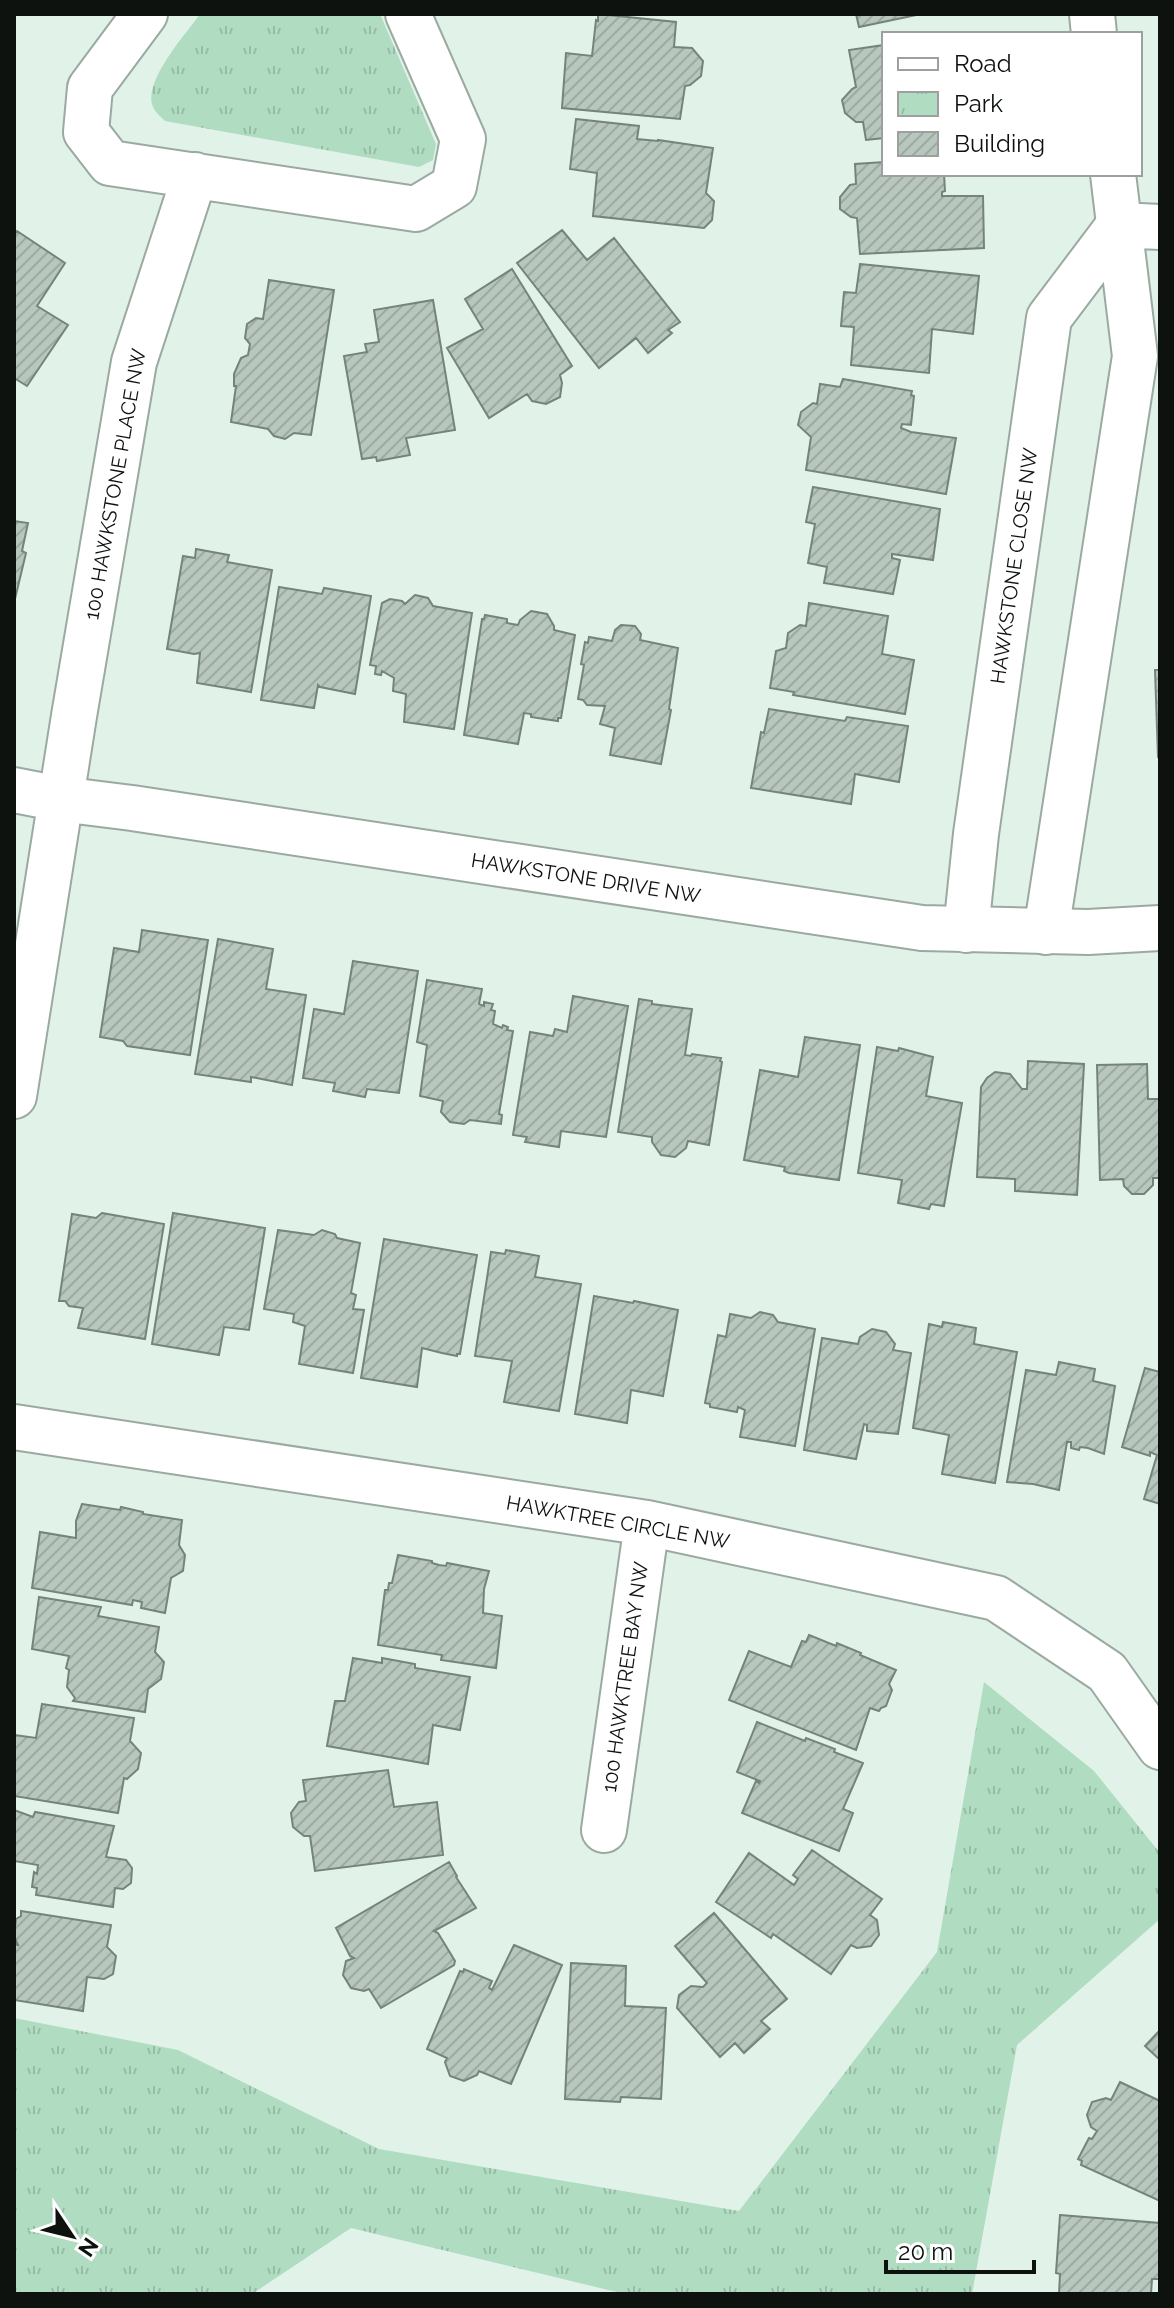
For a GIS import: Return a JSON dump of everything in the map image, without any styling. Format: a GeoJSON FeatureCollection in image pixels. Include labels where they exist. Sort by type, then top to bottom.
{"type":"FeatureCollection","features":[{"type":"Feature","properties":{"kind":"street"},"geometry":{"type":"LineString","coordinates":[[145,14],[90,88],[86,132],[110,163],[416,209],[454,186],[463,139],[408,14]]}},
{"type":"Feature","properties":{"kind":"street","name":"100 HAWKSTONE PLACE NW"},"geometry":{"type":"LineString","coordinates":[[60,799],[134,362],[195,175]]}},
{"type":"Feature","properties":{"kind":"street"},"geometry":{"type":"LineString","coordinates":[[1046,932],[1135,356],[1140,226],[1114,176]]}},
{"type":"Feature","properties":{"kind":"street","name":"HAWKSTONE CLOSE NW"},"geometry":{"type":"LineString","coordinates":[[966,930],[976,834],[1049,318],[1140,226]]}},
{"type":"Feature","properties":{"kind":"street","name":"HAWKSTONE DRIVE NW"},"geometry":{"type":"LineString","coordinates":[[14,790],[922,928],[1046,932],[1160,928]]}},
{"type":"Feature","properties":{"kind":"street"},"geometry":{"type":"LineString","coordinates":[[14,1096],[60,799]]}},
{"type":"Feature","properties":{"kind":"street","name":"HAWKTREE CIRCLE NW"},"geometry":{"type":"LineString","coordinates":[[14,1427],[647,1523],[996,1598],[1107,1672],[1160,1747]]}},
{"type":"Feature","properties":{"kind":"street","name":"100 HAWKTREE BAY NW"},"geometry":{"type":"LineString","coordinates":[[604,1830],[647,1523]]}},
{"type":"Feature","properties":{"kind":"green space"},"geometry":{"type":"Polygon","coordinates":[[[200,14],[380,14],[436,144],[433,160],[419,167],[165,121],[153,107],[151,97],[154,85],[167,59],[200,14]]]}},
{"type":"Feature","properties":{"kind":"green space"},"geometry":{"type":"Polygon","coordinates":[[[984,1682],[1094,1771],[1160,1853],[1160,1919],[1017,2045],[972,2294],[625,2294],[351,2228],[252,2294],[14,2294],[14,2018],[178,2050],[379,2149],[739,2211],[937,1952],[984,1682]]]}},
{"type":"Feature","properties":{"kind":"building"},"geometry":{"type":"Polygon","coordinates":[[[598,14],[676,22],[674,47],[692,48],[703,61],[701,76],[685,86],[680,119],[562,108],[566,53],[592,56],[598,14]]]}},
{"type":"Feature","properties":{"kind":"building"},"geometry":{"type":"Polygon","coordinates":[[[856,14],[921,14],[859,27],[856,14]]]}},
{"type":"Feature","properties":{"kind":"building"},"geometry":{"type":"Polygon","coordinates":[[[882,45],[882,138],[866,140],[863,122],[856,122],[845,113],[842,100],[856,87],[849,50],[882,45]]]}},
{"type":"Feature","properties":{"kind":"building"},"geometry":{"type":"Polygon","coordinates":[[[576,119],[639,126],[637,139],[713,148],[706,193],[714,201],[712,220],[704,228],[593,216],[597,173],[570,169],[576,119]]]}},
{"type":"Feature","properties":{"kind":"building"},"geometry":{"type":"Polygon","coordinates":[[[882,162],[882,176],[944,176],[945,191],[942,196],[983,196],[984,248],[860,254],[857,218],[840,209],[840,197],[850,185],[856,184],[855,164],[882,162]]]}},
{"type":"Feature","properties":{"kind":"building"},"geometry":{"type":"Polygon","coordinates":[[[562,230],[587,260],[614,238],[680,322],[668,330],[672,333],[648,353],[636,338],[599,368],[517,263],[562,230]]]}},
{"type":"Feature","properties":{"kind":"building"},"geometry":{"type":"Polygon","coordinates":[[[17,231],[65,263],[37,306],[68,325],[27,386],[14,378],[14,235],[17,231]]]}},
{"type":"Feature","properties":{"kind":"building"},"geometry":{"type":"Polygon","coordinates":[[[860,264],[979,276],[973,334],[932,329],[929,373],[851,365],[854,327],[841,326],[844,292],[856,293],[860,264]]]}},
{"type":"Feature","properties":{"kind":"building"},"geometry":{"type":"Polygon","coordinates":[[[512,269],[572,366],[560,375],[560,397],[546,404],[532,401],[527,394],[489,418],[447,348],[483,329],[465,299],[512,269]]]}},
{"type":"Feature","properties":{"kind":"building"},"geometry":{"type":"Polygon","coordinates":[[[269,280],[334,290],[311,435],[294,433],[285,439],[274,436],[268,429],[231,422],[236,386],[234,374],[241,358],[248,355],[250,344],[245,338],[247,324],[256,318],[263,319],[269,280]]]}},
{"type":"Feature","properties":{"kind":"building"},"geometry":{"type":"Polygon","coordinates":[[[433,300],[455,430],[406,438],[410,455],[377,461],[376,457],[362,459],[344,356],[367,352],[365,344],[379,342],[374,310],[433,300]]]}},
{"type":"Feature","properties":{"kind":"building"},"geometry":{"type":"Polygon","coordinates":[[[843,379],[912,391],[911,425],[902,424],[901,428],[956,438],[946,494],[806,470],[811,437],[798,425],[801,412],[813,403],[817,404],[820,384],[840,387],[843,379]]]}},
{"type":"Feature","properties":{"kind":"building"},"geometry":{"type":"Polygon","coordinates":[[[813,487],[940,509],[933,560],[892,554],[892,558],[900,560],[893,594],[824,583],[827,567],[808,563],[815,524],[806,522],[813,487]]]}},
{"type":"Feature","properties":{"kind":"building"},"geometry":{"type":"Polygon","coordinates":[[[14,521],[28,523],[22,551],[26,553],[14,603],[14,521]]]}},
{"type":"Feature","properties":{"kind":"building"},"geometry":{"type":"Polygon","coordinates":[[[196,549],[229,555],[227,562],[272,570],[251,692],[197,683],[200,653],[167,649],[183,556],[195,558],[196,549]]]}},
{"type":"Feature","properties":{"kind":"building"},"geometry":{"type":"Polygon","coordinates":[[[279,587],[322,594],[324,588],[371,596],[355,694],[318,685],[314,708],[261,700],[279,587]]]}},
{"type":"Feature","properties":{"kind":"building"},"geometry":{"type":"Polygon","coordinates":[[[415,595],[428,598],[433,606],[472,613],[454,729],[404,722],[406,694],[393,691],[394,678],[382,671],[381,675],[375,674],[376,666],[370,665],[382,603],[390,599],[405,604],[415,595]]]}},
{"type":"Feature","properties":{"kind":"building"},"geometry":{"type":"Polygon","coordinates":[[[809,603],[888,616],[882,654],[914,660],[905,714],[793,695],[794,692],[770,688],[776,651],[786,648],[788,633],[800,625],[806,626],[809,603]]]}},
{"type":"Feature","properties":{"kind":"building"},"geometry":{"type":"Polygon","coordinates":[[[531,611],[547,614],[554,630],[575,635],[561,718],[558,721],[524,713],[518,744],[464,735],[482,619],[485,615],[507,619],[507,623],[518,625],[531,611]]]}},
{"type":"Feature","properties":{"kind":"building"},"geometry":{"type":"Polygon","coordinates":[[[621,625],[635,626],[641,634],[640,640],[678,648],[661,764],[610,755],[615,728],[600,724],[605,706],[587,705],[578,699],[585,642],[588,643],[589,637],[612,641],[615,630],[621,625]]]}},
{"type":"Feature","properties":{"kind":"building"},"geometry":{"type":"Polygon","coordinates":[[[1155,670],[1160,670],[1160,759],[1158,757],[1155,670]]]}},
{"type":"Feature","properties":{"kind":"building"},"geometry":{"type":"Polygon","coordinates":[[[769,709],[845,721],[847,717],[908,726],[899,782],[855,774],[851,804],[751,788],[761,732],[764,733],[769,709]]]}},
{"type":"Feature","properties":{"kind":"building"},"geometry":{"type":"Polygon","coordinates":[[[142,930],[208,940],[190,1055],[127,1046],[123,1041],[100,1037],[114,948],[139,952],[142,930]]]}},
{"type":"Feature","properties":{"kind":"building"},"geometry":{"type":"Polygon","coordinates":[[[218,939],[273,949],[266,989],[306,995],[292,1085],[251,1077],[251,1082],[195,1074],[218,939]]]}},
{"type":"Feature","properties":{"kind":"building"},"geometry":{"type":"Polygon","coordinates":[[[353,961],[418,971],[399,1093],[367,1089],[365,1097],[333,1091],[335,1083],[303,1078],[314,1009],[344,1014],[353,961]]]}},
{"type":"Feature","properties":{"kind":"building"},"geometry":{"type":"Polygon","coordinates":[[[427,980],[482,989],[479,1004],[493,1004],[493,1024],[513,1031],[499,1114],[502,1115],[501,1124],[470,1120],[464,1124],[450,1122],[441,1112],[443,1101],[420,1096],[427,1045],[417,1042],[427,980]]]}},
{"type":"Feature","properties":{"kind":"building"},"geometry":{"type":"Polygon","coordinates":[[[573,996],[628,1006],[606,1137],[561,1131],[559,1147],[525,1142],[527,1137],[513,1135],[530,1032],[553,1036],[555,1029],[567,1032],[573,996]]]}},
{"type":"Feature","properties":{"kind":"building"},"geometry":{"type":"Polygon","coordinates":[[[639,999],[652,1001],[652,1004],[692,1009],[685,1055],[721,1058],[722,1062],[709,1145],[688,1141],[686,1148],[675,1157],[661,1155],[652,1137],[618,1132],[639,999]]]}},
{"type":"Feature","properties":{"kind":"building"},"geometry":{"type":"Polygon","coordinates":[[[805,1037],[860,1045],[839,1180],[789,1173],[784,1171],[785,1167],[744,1160],[760,1070],[798,1077],[805,1037]]]}},
{"type":"Feature","properties":{"kind":"building"},"geometry":{"type":"Polygon","coordinates":[[[877,1047],[898,1051],[899,1048],[933,1057],[926,1096],[962,1103],[944,1206],[931,1204],[929,1209],[898,1203],[902,1180],[858,1173],[877,1047]]]}},
{"type":"Feature","properties":{"kind":"building"},"geometry":{"type":"Polygon","coordinates":[[[1028,1061],[1084,1064],[1077,1195],[1015,1191],[1015,1179],[977,1177],[981,1087],[995,1072],[1010,1074],[1022,1089],[1027,1089],[1028,1061]]]}},
{"type":"Feature","properties":{"kind":"building"},"geometry":{"type":"Polygon","coordinates":[[[1147,1064],[1148,1099],[1160,1099],[1160,1178],[1153,1178],[1153,1185],[1144,1194],[1132,1194],[1124,1186],[1123,1179],[1100,1180],[1097,1065],[1147,1064]]]}},
{"type":"Feature","properties":{"kind":"building"},"geometry":{"type":"Polygon","coordinates":[[[102,1213],[164,1224],[145,1339],[78,1328],[83,1308],[59,1301],[72,1214],[96,1218],[102,1213]]]}},
{"type":"Feature","properties":{"kind":"building"},"geometry":{"type":"Polygon","coordinates":[[[173,1213],[265,1228],[249,1330],[224,1327],[219,1355],[152,1344],[173,1213]]]}},
{"type":"Feature","properties":{"kind":"building"},"geometry":{"type":"Polygon","coordinates":[[[278,1230],[314,1235],[322,1230],[335,1234],[337,1238],[360,1243],[351,1293],[356,1295],[353,1309],[364,1310],[353,1373],[299,1364],[305,1326],[293,1322],[294,1314],[264,1309],[278,1230]]]}},
{"type":"Feature","properties":{"kind":"building"},"geometry":{"type":"Polygon","coordinates":[[[384,1239],[477,1255],[460,1354],[457,1356],[422,1348],[417,1387],[361,1378],[384,1239]]]}},
{"type":"Feature","properties":{"kind":"building"},"geometry":{"type":"Polygon","coordinates":[[[506,1250],[539,1256],[535,1277],[581,1284],[559,1411],[504,1402],[512,1361],[475,1356],[491,1252],[505,1254],[506,1250]]]}},
{"type":"Feature","properties":{"kind":"building"},"geometry":{"type":"Polygon","coordinates":[[[594,1296],[678,1310],[663,1396],[631,1390],[627,1423],[575,1414],[594,1296]]]}},
{"type":"Feature","properties":{"kind":"building"},"geometry":{"type":"Polygon","coordinates":[[[760,1312],[773,1315],[778,1322],[815,1329],[795,1446],[740,1437],[745,1410],[738,1407],[737,1412],[710,1407],[705,1403],[718,1335],[726,1337],[730,1314],[751,1318],[760,1312]]]}},
{"type":"Feature","properties":{"kind":"building"},"geometry":{"type":"Polygon","coordinates":[[[943,1322],[976,1328],[974,1344],[1017,1352],[995,1483],[942,1474],[949,1435],[913,1428],[929,1324],[942,1327],[943,1322]]]}},
{"type":"Feature","properties":{"kind":"building"},"geometry":{"type":"Polygon","coordinates":[[[872,1329],[886,1332],[895,1344],[893,1350],[911,1353],[898,1434],[867,1431],[864,1424],[856,1459],[804,1450],[822,1338],[858,1344],[860,1337],[872,1329]]]}},
{"type":"Feature","properties":{"kind":"building"},"geometry":{"type":"Polygon","coordinates":[[[1059,1362],[1095,1369],[1093,1381],[1115,1386],[1104,1454],[1088,1448],[1071,1448],[1071,1442],[1067,1442],[1059,1490],[1007,1482],[1026,1370],[1056,1375],[1059,1362]]]}},
{"type":"Feature","properties":{"kind":"building"},"geometry":{"type":"Polygon","coordinates":[[[1145,1368],[1160,1372],[1160,1504],[1144,1499],[1157,1455],[1150,1452],[1150,1456],[1122,1447],[1145,1368]]]}},
{"type":"Feature","properties":{"kind":"building"},"geometry":{"type":"Polygon","coordinates":[[[82,1504],[120,1510],[121,1507],[182,1520],[179,1545],[185,1555],[183,1571],[171,1578],[165,1613],[141,1608],[142,1602],[133,1600],[132,1605],[32,1588],[40,1532],[76,1538],[76,1521],[82,1504]]]}},
{"type":"Feature","properties":{"kind":"building"},"geometry":{"type":"Polygon","coordinates":[[[398,1555],[439,1565],[446,1566],[447,1563],[489,1571],[484,1589],[483,1613],[502,1616],[496,1668],[441,1660],[442,1655],[378,1645],[385,1590],[392,1583],[398,1555]]]}},
{"type":"Feature","properties":{"kind":"building"},"geometry":{"type":"Polygon","coordinates":[[[39,1597],[101,1607],[98,1616],[159,1627],[155,1652],[164,1662],[161,1679],[148,1689],[145,1712],[73,1701],[75,1698],[67,1687],[69,1656],[32,1649],[39,1597]]]}},
{"type":"Feature","properties":{"kind":"building"},"geometry":{"type":"Polygon","coordinates":[[[809,1635],[836,1646],[837,1643],[896,1670],[889,1684],[892,1690],[886,1706],[879,1711],[870,1708],[856,1750],[729,1700],[749,1651],[791,1667],[802,1641],[806,1642],[809,1635]]]}},
{"type":"Feature","properties":{"kind":"building"},"geometry":{"type":"Polygon","coordinates":[[[353,1658],[382,1663],[382,1658],[415,1664],[415,1668],[470,1677],[460,1730],[433,1725],[428,1764],[327,1746],[335,1701],[345,1701],[353,1658]]]}},
{"type":"Feature","properties":{"kind":"building"},"geometry":{"type":"Polygon","coordinates":[[[42,1704],[134,1718],[130,1741],[141,1753],[138,1769],[127,1779],[124,1778],[118,1813],[14,1796],[14,1735],[36,1738],[42,1704]]]}},
{"type":"Feature","properties":{"kind":"building"},"geometry":{"type":"Polygon","coordinates":[[[757,1722],[835,1749],[834,1752],[863,1763],[843,1809],[853,1813],[839,1851],[742,1813],[756,1781],[760,1781],[737,1772],[757,1722]]]}},
{"type":"Feature","properties":{"kind":"building"},"geometry":{"type":"Polygon","coordinates":[[[388,1770],[394,1807],[437,1802],[443,1855],[315,1871],[310,1836],[304,1836],[293,1827],[291,1813],[299,1802],[306,1801],[303,1780],[388,1770]]]}},
{"type":"Feature","properties":{"kind":"building"},"geometry":{"type":"Polygon","coordinates":[[[14,1810],[33,1817],[35,1812],[114,1826],[106,1857],[126,1860],[132,1868],[131,1883],[123,1889],[115,1888],[113,1907],[36,1895],[37,1888],[32,1887],[38,1865],[14,1861],[14,1810]]]}},
{"type":"Feature","properties":{"kind":"building"},"geometry":{"type":"Polygon","coordinates":[[[812,1850],[882,1899],[870,1915],[877,1920],[879,1935],[871,1946],[857,1948],[851,1945],[831,1974],[773,1934],[771,1938],[716,1902],[749,1853],[794,1885],[798,1879],[793,1875],[812,1850]]]}},
{"type":"Feature","properties":{"kind":"building"},"geometry":{"type":"Polygon","coordinates":[[[449,1862],[476,1908],[434,1931],[455,1961],[454,1965],[381,2008],[369,1989],[351,1988],[343,1975],[346,1961],[354,1958],[350,1956],[336,1928],[449,1862]]]}},
{"type":"Feature","properties":{"kind":"building"},"geometry":{"type":"Polygon","coordinates":[[[21,1911],[111,1925],[107,1947],[116,1956],[113,1974],[104,1979],[87,1977],[83,2011],[14,2000],[14,1944],[18,1945],[14,1936],[16,1919],[21,1916],[21,1911]]]}},
{"type":"Feature","properties":{"kind":"building"},"geometry":{"type":"Polygon","coordinates":[[[714,1913],[787,1999],[761,2021],[770,2029],[744,2053],[735,2043],[720,2057],[677,2008],[679,1995],[691,1986],[703,1987],[707,1983],[675,1946],[714,1913]]]}},
{"type":"Feature","properties":{"kind":"building"},"geometry":{"type":"Polygon","coordinates":[[[514,1945],[562,1965],[511,2084],[479,2071],[464,2081],[450,2076],[445,2062],[447,2058],[427,2049],[460,1971],[464,1969],[492,1981],[489,1988],[492,1990],[514,1945]]]}},
{"type":"Feature","properties":{"kind":"building"},"geometry":{"type":"Polygon","coordinates":[[[571,1963],[626,1966],[625,2006],[666,2008],[661,2099],[621,2097],[620,2102],[565,2099],[571,1963]]]}},
{"type":"Feature","properties":{"kind":"building"},"geometry":{"type":"Polygon","coordinates":[[[1160,2030],[1160,2060],[1145,2046],[1160,2030]]]}},
{"type":"Feature","properties":{"kind":"building"},"geometry":{"type":"Polygon","coordinates":[[[1120,2082],[1160,2101],[1160,2201],[1081,2165],[1082,2161],[1078,2159],[1089,2138],[1092,2139],[1097,2131],[1091,2127],[1087,2115],[1092,2102],[1106,2098],[1111,2100],[1120,2082]]]}},
{"type":"Feature","properties":{"kind":"building"},"geometry":{"type":"Polygon","coordinates":[[[1060,2215],[1160,2223],[1160,2279],[1152,2279],[1151,2294],[1059,2294],[1060,2274],[1056,2273],[1060,2215]]]}}]}
